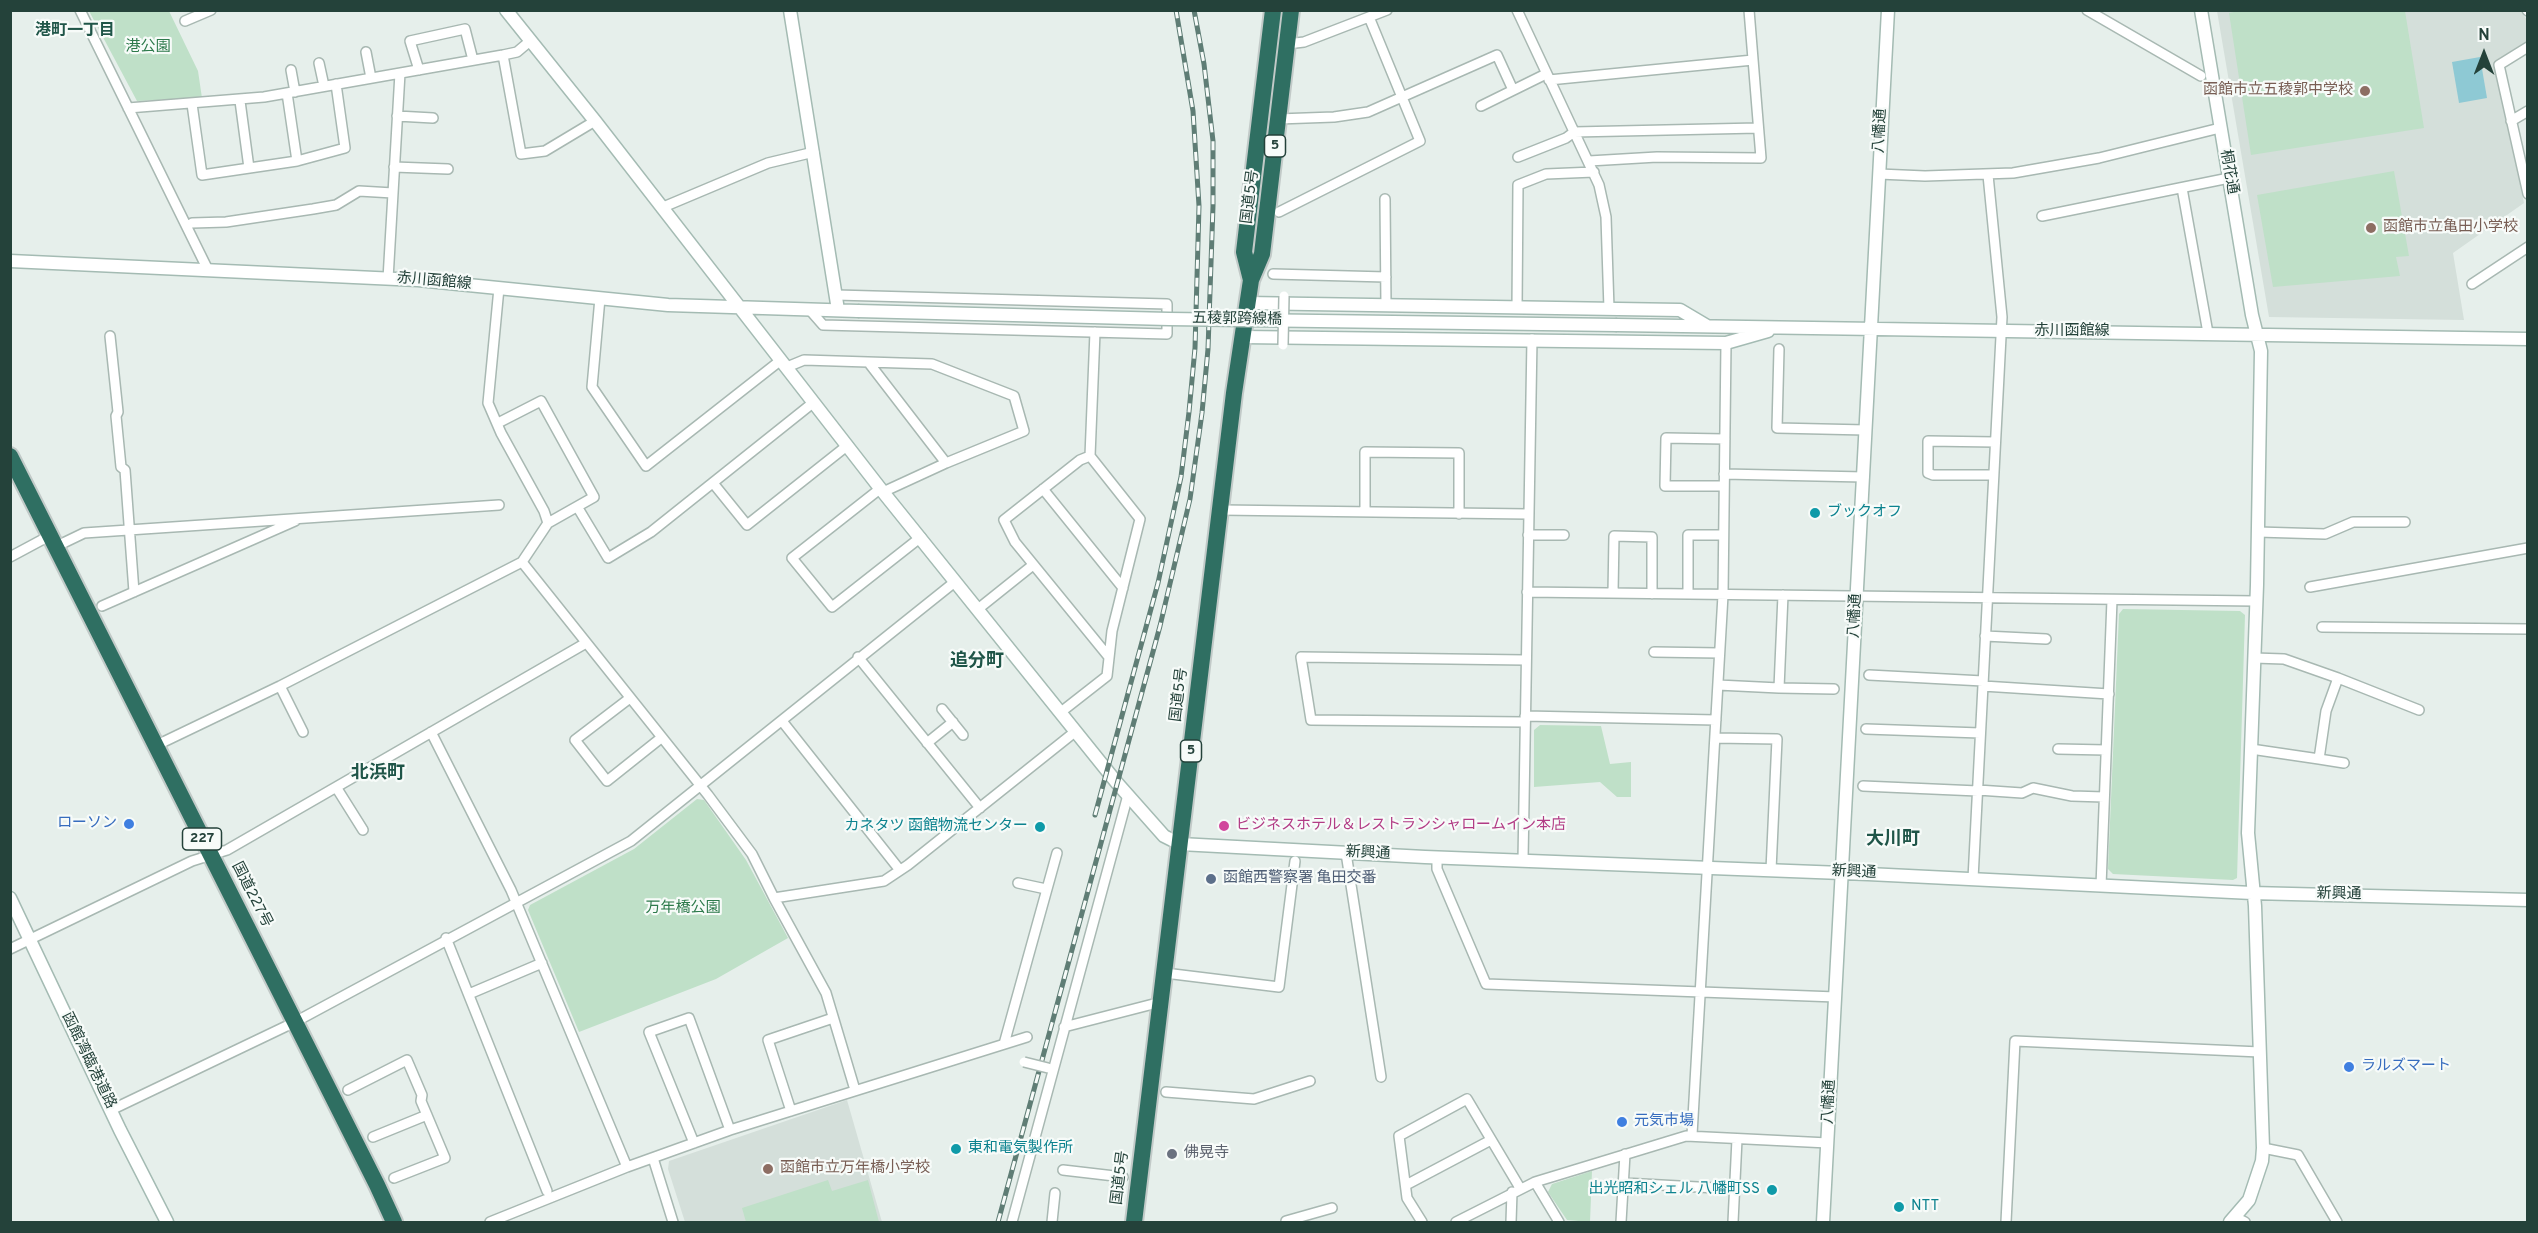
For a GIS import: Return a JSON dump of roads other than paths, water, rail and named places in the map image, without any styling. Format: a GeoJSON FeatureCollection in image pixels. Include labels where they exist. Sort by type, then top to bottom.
{"type":"FeatureCollection","features":[{"type":"Feature","properties":{"kind":"highway","name":"国道5号"},"geometry":{"type":"LineString","coordinates":[[1251,280],[1244,252],[1273,10]]}},
{"type":"Feature","properties":{"kind":"highway","name":"国道5号"},"geometry":{"type":"LineString","coordinates":[[1134,1222],[1247,303],[1251,280],[1262,254],[1291,10]]}},
{"type":"Feature","properties":{"kind":"highway","name":"国道227号"},"geometry":{"type":"LineString","coordinates":[[10,456],[394,1222]]}},
{"type":"Feature","properties":{"kind":"street"},"geometry":{"type":"LineString","coordinates":[[80,10],[208,270]]}},
{"type":"Feature","properties":{"kind":"street"},"geometry":{"type":"LineString","coordinates":[[185,21],[211,10]]}},
{"type":"Feature","properties":{"kind":"street"},"geometry":{"type":"LineString","coordinates":[[506,10],[882,490],[1076,731],[1164,836],[1180,844]]}},
{"type":"Feature","properties":{"kind":"street"},"geometry":{"type":"LineString","coordinates":[[790,10],[838,310]]}},
{"type":"Feature","properties":{"kind":"street"},"geometry":{"type":"LineString","coordinates":[[1287,44],[1304,42],[1387,10]]}},
{"type":"Feature","properties":{"kind":"street"},"geometry":{"type":"LineString","coordinates":[[1589,161],[1657,157],[1761,162],[1749,10]]}},
{"type":"Feature","properties":{"kind":"street","name":"八幡通"},"geometry":{"type":"LineString","coordinates":[[1823,1222],[1888,10]]}},
{"type":"Feature","properties":{"kind":"street"},"geometry":{"type":"LineString","coordinates":[[2087,10],[2201,76]]}},
{"type":"Feature","properties":{"kind":"street","name":"桐花通"},"geometry":{"type":"LineString","coordinates":[[2201,10],[2261,351],[2258,532],[2248,833],[2255,906],[2263,1148],[2262,1161],[2249,1200],[2237,1221]]}},
{"type":"Feature","properties":{"kind":"street"},"geometry":{"type":"LineString","coordinates":[[1520,11],[1548,77],[1594,172],[1606,217],[1609,309]]}},
{"type":"Feature","properties":{"kind":"street"},"geometry":{"type":"LineString","coordinates":[[1279,212],[1420,141],[1369,17]]}},
{"type":"Feature","properties":{"kind":"street"},"geometry":{"type":"LineString","coordinates":[[418,70],[410,41],[465,29],[473,60]]}},
{"type":"Feature","properties":{"kind":"street"},"geometry":{"type":"LineString","coordinates":[[128,108],[240,101],[291,93],[517,52],[530,41]]}},
{"type":"Feature","properties":{"kind":"street"},"geometry":{"type":"LineString","coordinates":[[2528,48],[2499,65],[2525,171],[2528,194]]}},
{"type":"Feature","properties":{"kind":"street"},"geometry":{"type":"LineString","coordinates":[[366,52],[372,78]]}},
{"type":"Feature","properties":{"kind":"street"},"geometry":{"type":"LineString","coordinates":[[503,55],[521,154],[545,151],[595,121]]}},
{"type":"Feature","properties":{"kind":"street"},"geometry":{"type":"LineString","coordinates":[[1278,119],[1347,116],[1368,111],[1497,55],[1513,90]]}},
{"type":"Feature","properties":{"kind":"street"},"geometry":{"type":"LineString","coordinates":[[1481,106],[1513,90],[1548,77],[1753,60]]}},
{"type":"Feature","properties":{"kind":"street"},"geometry":{"type":"LineString","coordinates":[[319,63],[324,86]]}},
{"type":"Feature","properties":{"kind":"street"},"geometry":{"type":"LineString","coordinates":[[291,70],[297,161]]}},
{"type":"Feature","properties":{"kind":"street"},"geometry":{"type":"LineString","coordinates":[[388,279],[400,73]]}},
{"type":"Feature","properties":{"kind":"street"},"geometry":{"type":"LineString","coordinates":[[192,104],[202,175],[297,161],[345,148],[336,84]]}},
{"type":"Feature","properties":{"kind":"street"},"geometry":{"type":"LineString","coordinates":[[240,101],[249,168]]}},
{"type":"Feature","properties":{"kind":"street"},"geometry":{"type":"LineString","coordinates":[[2511,121],[2528,111]]}},
{"type":"Feature","properties":{"kind":"street"},"geometry":{"type":"LineString","coordinates":[[397,116],[432,118]]}},
{"type":"Feature","properties":{"kind":"street"},"geometry":{"type":"LineString","coordinates":[[1518,157],[1566,138],[1574,132],[1758,128]]}},
{"type":"Feature","properties":{"kind":"street"},"geometry":{"type":"LineString","coordinates":[[1879,174],[1988,175],[2099,158],[2220,128]]}},
{"type":"Feature","properties":{"kind":"street"},"geometry":{"type":"LineString","coordinates":[[661,208],[768,163],[814,152]]}},
{"type":"Feature","properties":{"kind":"street"},"geometry":{"type":"LineString","coordinates":[[394,166],[448,169]]}},
{"type":"Feature","properties":{"kind":"street"},"geometry":{"type":"LineString","coordinates":[[1517,308],[1518,185],[1546,174],[1594,172]]}},
{"type":"Feature","properties":{"kind":"street"},"geometry":{"type":"LineString","coordinates":[[1973,879],[2002,317],[1988,175]]}},
{"type":"Feature","properties":{"kind":"street"},"geometry":{"type":"LineString","coordinates":[[2042,216],[2229,178]]}},
{"type":"Feature","properties":{"kind":"street"},"geometry":{"type":"LineString","coordinates":[[2182,188],[2208,333]]}},
{"type":"Feature","properties":{"kind":"street"},"geometry":{"type":"LineString","coordinates":[[192,223],[226,222],[313,209],[336,204],[359,191],[393,193]]}},
{"type":"Feature","properties":{"kind":"street"},"geometry":{"type":"LineString","coordinates":[[1385,199],[1386,306]]}},
{"type":"Feature","properties":{"kind":"street"},"geometry":{"type":"LineString","coordinates":[[2472,284],[2528,247]]}},
{"type":"Feature","properties":{"kind":"street","name":"赤川函館線"},"geometry":{"type":"LineString","coordinates":[[10,261],[388,279],[668,305],[858,311]]}},
{"type":"Feature","properties":{"kind":"street"},"geometry":{"type":"LineString","coordinates":[[1273,274],[1386,277]]}},
{"type":"Feature","properties":{"kind":"street"},"geometry":{"type":"LineString","coordinates":[[499,288],[488,403],[548,523]]}},
{"type":"Feature","properties":{"kind":"street"},"geometry":{"type":"LineString","coordinates":[[809,309],[823,325],[1167,334],[1167,304],[836,295]]}},
{"type":"Feature","properties":{"kind":"street"},"geometry":{"type":"LineString","coordinates":[[1283,345],[1284,296]]}},
{"type":"Feature","properties":{"kind":"street"},"geometry":{"type":"LineString","coordinates":[[600,298],[592,387],[646,466],[784,364],[804,360],[932,364],[1014,396],[1024,431],[882,490],[792,558],[832,607],[921,537]]}},
{"type":"Feature","properties":{"kind":"street"},"geometry":{"type":"LineString","coordinates":[[1247,303],[1680,309],[1707,326]]}},
{"type":"Feature","properties":{"kind":"street","name":"五稜郭跨線橋"},"geometry":{"type":"LineString","coordinates":[[858,311],[1169,319],[1617,325]]}},
{"type":"Feature","properties":{"kind":"street","name":"赤川函館線"},"geometry":{"type":"LineString","coordinates":[[1617,325],[2000,332],[2257,333],[2528,339]]}},
{"type":"Feature","properties":{"kind":"street"},"geometry":{"type":"LineString","coordinates":[[1243,337],[1726,343],[1782,327]]}},
{"type":"Feature","properties":{"kind":"street"},"geometry":{"type":"LineString","coordinates":[[1061,712],[1107,676],[1108,656],[1140,519],[1090,456],[1095,332]]}},
{"type":"Feature","properties":{"kind":"street"},"geometry":{"type":"LineString","coordinates":[[110,336],[134,592]]}},
{"type":"Feature","properties":{"kind":"street"},"geometry":{"type":"LineString","coordinates":[[1523,860],[1532,339]]}},
{"type":"Feature","properties":{"kind":"street"},"geometry":{"type":"LineString","coordinates":[[1692,1135],[1723,595],[1726,343]]}},
{"type":"Feature","properties":{"kind":"street"},"geometry":{"type":"LineString","coordinates":[[1779,349],[1777,428],[1866,430]]}},
{"type":"Feature","properties":{"kind":"street"},"geometry":{"type":"LineString","coordinates":[[869,363],[946,463]]}},
{"type":"Feature","properties":{"kind":"street"},"geometry":{"type":"LineString","coordinates":[[155,746],[280,686],[522,562],[548,523],[594,497],[541,401],[498,423]]}},
{"type":"Feature","properties":{"kind":"street"},"geometry":{"type":"LineString","coordinates":[[578,508],[608,558],[651,532],[814,402]]}},
{"type":"Feature","properties":{"kind":"street"},"geometry":{"type":"LineString","coordinates":[[1724,486],[1665,486],[1666,438],[1725,439]]}},
{"type":"Feature","properties":{"kind":"street"},"geometry":{"type":"LineString","coordinates":[[1993,475],[1933,475],[1928,473],[1928,441],[1995,442]]}},
{"type":"Feature","properties":{"kind":"street"},"geometry":{"type":"LineString","coordinates":[[713,483],[747,525],[848,445]]}},
{"type":"Feature","properties":{"kind":"street"},"geometry":{"type":"LineString","coordinates":[[1365,512],[1365,452],[1459,453],[1459,514]]}},
{"type":"Feature","properties":{"kind":"street"},"geometry":{"type":"LineString","coordinates":[[1090,456],[1080,460],[1004,520],[1015,542],[1108,656]]}},
{"type":"Feature","properties":{"kind":"street"},"geometry":{"type":"LineString","coordinates":[[1724,474],[1864,477]]}},
{"type":"Feature","properties":{"kind":"street"},"geometry":{"type":"LineString","coordinates":[[1043,489],[1123,588]]}},
{"type":"Feature","properties":{"kind":"street"},"geometry":{"type":"LineString","coordinates":[[10,557],[84,533],[499,505]]}},
{"type":"Feature","properties":{"kind":"street"},"geometry":{"type":"LineString","coordinates":[[1221,510],[1528,514]]}},
{"type":"Feature","properties":{"kind":"street"},"geometry":{"type":"LineString","coordinates":[[102,606],[300,519]]}},
{"type":"Feature","properties":{"kind":"street"},"geometry":{"type":"LineString","coordinates":[[2258,532],[2325,534],[2353,522],[2405,522]]}},
{"type":"Feature","properties":{"kind":"street"},"geometry":{"type":"LineString","coordinates":[[1527,535],[1564,535]]}},
{"type":"Feature","properties":{"kind":"street"},"geometry":{"type":"LineString","coordinates":[[1688,594],[1688,535],[1723,535]]}},
{"type":"Feature","properties":{"kind":"street"},"geometry":{"type":"LineString","coordinates":[[1613,593],[1614,536],[1652,537],[1652,594]]}},
{"type":"Feature","properties":{"kind":"street"},"geometry":{"type":"LineString","coordinates":[[2310,587],[2528,548]]}},
{"type":"Feature","properties":{"kind":"street"},"geometry":{"type":"LineString","coordinates":[[522,562],[752,854],[826,993],[855,1090]]}},
{"type":"Feature","properties":{"kind":"street"},"geometry":{"type":"LineString","coordinates":[[978,609],[1034,565]]}},
{"type":"Feature","properties":{"kind":"street"},"geometry":{"type":"LineString","coordinates":[[111,1110],[295,1022],[446,938],[631,841],[782,721],[858,657],[956,581]]}},
{"type":"Feature","properties":{"kind":"street"},"geometry":{"type":"LineString","coordinates":[[1527,592],[2256,601]]}},
{"type":"Feature","properties":{"kind":"street"},"geometry":{"type":"LineString","coordinates":[[1779,688],[1783,595]]}},
{"type":"Feature","properties":{"kind":"street"},"geometry":{"type":"LineString","coordinates":[[2101,886],[2112,600]]}},
{"type":"Feature","properties":{"kind":"street"},"geometry":{"type":"LineString","coordinates":[[2322,627],[2528,629]]}},
{"type":"Feature","properties":{"kind":"street"},"geometry":{"type":"LineString","coordinates":[[1985,636],[2046,639]]}},
{"type":"Feature","properties":{"kind":"street"},"geometry":{"type":"LineString","coordinates":[[10,949],[192,861],[227,850],[586,643]]}},
{"type":"Feature","properties":{"kind":"street"},"geometry":{"type":"LineString","coordinates":[[1654,652],[1719,653]]}},
{"type":"Feature","properties":{"kind":"street"},"geometry":{"type":"LineString","coordinates":[[858,657],[980,808]]}},
{"type":"Feature","properties":{"kind":"street"},"geometry":{"type":"LineString","coordinates":[[1526,660],[1301,657],[1311,720],[1716,720]]}},
{"type":"Feature","properties":{"kind":"street"},"geometry":{"type":"LineString","coordinates":[[2254,658],[2284,659],[2419,710]]}},
{"type":"Feature","properties":{"kind":"street"},"geometry":{"type":"LineString","coordinates":[[1869,675],[2109,693]]}},
{"type":"Feature","properties":{"kind":"street"},"geometry":{"type":"LineString","coordinates":[[2319,759],[2326,711],[2338,678]]}},
{"type":"Feature","properties":{"kind":"street"},"geometry":{"type":"LineString","coordinates":[[1718,685],[1834,689]]}},
{"type":"Feature","properties":{"kind":"street"},"geometry":{"type":"LineString","coordinates":[[280,686],[303,732]]}},
{"type":"Feature","properties":{"kind":"street"},"geometry":{"type":"LineString","coordinates":[[630,698],[575,740],[608,781],[661,738]]}},
{"type":"Feature","properties":{"kind":"street"},"geometry":{"type":"LineString","coordinates":[[942,709],[963,735]]}},
{"type":"Feature","properties":{"kind":"street"},"geometry":{"type":"LineString","coordinates":[[782,721],[899,869]]}},
{"type":"Feature","properties":{"kind":"street"},"geometry":{"type":"LineString","coordinates":[[927,743],[953,722]]}},
{"type":"Feature","properties":{"kind":"street"},"geometry":{"type":"LineString","coordinates":[[1866,729],[1980,734]]}},
{"type":"Feature","properties":{"kind":"street"},"geometry":{"type":"LineString","coordinates":[[774,898],[884,881],[908,865],[1076,731]]}},
{"type":"Feature","properties":{"kind":"street"},"geometry":{"type":"LineString","coordinates":[[431,732],[517,902],[627,1167]]}},
{"type":"Feature","properties":{"kind":"street"},"geometry":{"type":"LineString","coordinates":[[1715,738],[1777,739],[1771,870]]}},
{"type":"Feature","properties":{"kind":"street"},"geometry":{"type":"LineString","coordinates":[[2058,749],[2106,750]]}},
{"type":"Feature","properties":{"kind":"street"},"geometry":{"type":"LineString","coordinates":[[2251,749],[2344,763]]}},
{"type":"Feature","properties":{"kind":"street"},"geometry":{"type":"LineString","coordinates":[[1863,786],[2022,793],[2033,788],[2072,796],[2104,796]]}},
{"type":"Feature","properties":{"kind":"street"},"geometry":{"type":"LineString","coordinates":[[336,787],[363,830]]}},
{"type":"Feature","properties":{"kind":"street"},"geometry":{"type":"LineString","coordinates":[[1012,1222],[1128,795]]}},
{"type":"Feature","properties":{"kind":"street","name":"新興通"},"geometry":{"type":"LineString","coordinates":[[1180,844],[1437,858],[1842,872],[2252,893],[2528,900]]}},
{"type":"Feature","properties":{"kind":"street"},"geometry":{"type":"LineString","coordinates":[[1004,1044],[1057,853]]}},
{"type":"Feature","properties":{"kind":"street"},"geometry":{"type":"LineString","coordinates":[[1346,853],[1381,1077]]}},
{"type":"Feature","properties":{"kind":"street"},"geometry":{"type":"LineString","coordinates":[[1437,858],[1437,869],[1486,984],[1836,997]]}},
{"type":"Feature","properties":{"kind":"street"},"geometry":{"type":"LineString","coordinates":[[1165,974],[1278,987],[1294,861]]}},
{"type":"Feature","properties":{"kind":"street"},"geometry":{"type":"LineString","coordinates":[[1018,883],[1046,889]]}},
{"type":"Feature","properties":{"kind":"street","name":"函館湾臨港道路"},"geometry":{"type":"LineString","coordinates":[[10,898],[167,1222]]}},
{"type":"Feature","properties":{"kind":"street"},"geometry":{"type":"LineString","coordinates":[[446,938],[547,1191]]}},
{"type":"Feature","properties":{"kind":"street"},"geometry":{"type":"LineString","coordinates":[[469,994],[542,963]]}},
{"type":"Feature","properties":{"kind":"street"},"geometry":{"type":"LineString","coordinates":[[1064,1027],[1161,1002]]}},
{"type":"Feature","properties":{"kind":"street"},"geometry":{"type":"LineString","coordinates":[[694,1143],[650,1032],[689,1018],[730,1130]]}},
{"type":"Feature","properties":{"kind":"street"},"geometry":{"type":"LineString","coordinates":[[792,1111],[768,1040],[833,1018]]}},
{"type":"Feature","properties":{"kind":"street"},"geometry":{"type":"LineString","coordinates":[[490,1222],[627,1167],[730,1130],[1027,1037]]}},
{"type":"Feature","properties":{"kind":"street"},"geometry":{"type":"LineString","coordinates":[[2006,1222],[2015,1041],[2260,1052]]}},
{"type":"Feature","properties":{"kind":"street"},"geometry":{"type":"LineString","coordinates":[[348,1089],[407,1060],[445,1158],[394,1178]]}},
{"type":"Feature","properties":{"kind":"street"},"geometry":{"type":"LineString","coordinates":[[1024,1062],[1048,1068]]}},
{"type":"Feature","properties":{"kind":"street"},"geometry":{"type":"LineString","coordinates":[[1166,1092],[1254,1099],[1310,1081]]}},
{"type":"Feature","properties":{"kind":"street"},"geometry":{"type":"LineString","coordinates":[[1422,1222],[1407,1198],[1399,1136],[1467,1099],[1516,1190],[1511,1222]]}},
{"type":"Feature","properties":{"kind":"street"},"geometry":{"type":"LineString","coordinates":[[373,1137],[427,1115]]}},
{"type":"Feature","properties":{"kind":"street"},"geometry":{"type":"LineString","coordinates":[[1456,1222],[1535,1182],[1692,1135],[1827,1143]]}},
{"type":"Feature","properties":{"kind":"street"},"geometry":{"type":"LineString","coordinates":[[1733,1222],[1737,1138]]}},
{"type":"Feature","properties":{"kind":"street"},"geometry":{"type":"LineString","coordinates":[[1406,1185],[1491,1140]]}},
{"type":"Feature","properties":{"kind":"street"},"geometry":{"type":"LineString","coordinates":[[2263,1148],[2298,1155],[2337,1222]]}},
{"type":"Feature","properties":{"kind":"street"},"geometry":{"type":"LineString","coordinates":[[1621,1222],[1625,1154]]}},
{"type":"Feature","properties":{"kind":"street"},"geometry":{"type":"LineString","coordinates":[[653,1158],[673,1222]]}},
{"type":"Feature","properties":{"kind":"street"},"geometry":{"type":"LineString","coordinates":[[1063,1170],[1123,1176]]}},
{"type":"Feature","properties":{"kind":"street"},"geometry":{"type":"LineString","coordinates":[[1535,1182],[1559,1222]]}},
{"type":"Feature","properties":{"kind":"street"},"geometry":{"type":"LineString","coordinates":[[1624,1183],[1735,1189]]}},
{"type":"Feature","properties":{"kind":"street"},"geometry":{"type":"LineString","coordinates":[[1052,1222],[1055,1193]]}},
{"type":"Feature","properties":{"kind":"street"},"geometry":{"type":"LineString","coordinates":[[1285,1222],[1332,1208]]}},
{"type":"Feature","properties":{"kind":"water"},"geometry":{"type":"Polygon","coordinates":[[[2480,57],[2487,98],[2459,103],[2452,62],[2480,57]]]}},
{"type":"Feature","properties":{"kind":"railway"},"geometry":{"type":"LineString","coordinates":[[1095,815],[1158,583],[1181,477],[1189,412],[1195,348],[1199,206],[1193,111],[1176,10]]}},
{"type":"Feature","properties":{"kind":"railway"},"geometry":{"type":"LineString","coordinates":[[998,1222],[1160,626],[1190,499],[1208,349],[1213,206],[1213,141],[1204,64],[1194,10]]}},
{"type":"Feature","properties":{"kind":"place","name":"函館市立五稜郭中学校"},"geometry":{"type":"Point","coordinates":[2365,91]}},
{"type":"Feature","properties":{"kind":"place","name":"函館市立亀田小学校"},"geometry":{"type":"Point","coordinates":[2371,228]}},
{"type":"Feature","properties":{"kind":"place","name":"ブックオフ"},"geometry":{"type":"Point","coordinates":[1815,513]}},
{"type":"Feature","properties":{"kind":"place","name":"ローソン"},"geometry":{"type":"Point","coordinates":[129,824]}},
{"type":"Feature","properties":{"kind":"place","name":"ビジネスホテル＆レストランシャロームイン本店"},"geometry":{"type":"Point","coordinates":[1224,826]}},
{"type":"Feature","properties":{"kind":"place","name":"カネタツ 函館物流センター"},"geometry":{"type":"Point","coordinates":[1040,827]}},
{"type":"Feature","properties":{"kind":"place","name":"函館西警察署 亀田交番"},"geometry":{"type":"Point","coordinates":[1211,879]}},
{"type":"Feature","properties":{"kind":"place","name":"ラルズマート"},"geometry":{"type":"Point","coordinates":[2349,1067]}},
{"type":"Feature","properties":{"kind":"place","name":"元気市場"},"geometry":{"type":"Point","coordinates":[1622,1122]}},
{"type":"Feature","properties":{"kind":"place","name":"東和電気製作所"},"geometry":{"type":"Point","coordinates":[956,1149]}},
{"type":"Feature","properties":{"kind":"place","name":"佛晃寺"},"geometry":{"type":"Point","coordinates":[1172,1154]}},
{"type":"Feature","properties":{"kind":"place","name":"函館市立万年橋小学校"},"geometry":{"type":"Point","coordinates":[768,1169]}},
{"type":"Feature","properties":{"kind":"place","name":"出光昭和シェル 八幡町SS"},"geometry":{"type":"Point","coordinates":[1772,1190]}},
{"type":"Feature","properties":{"kind":"place","name":"NTT"},"geometry":{"type":"Point","coordinates":[1899,1207]}},
{"type":"Feature","properties":{"kind":"district","name":"港町一丁目"},"geometry":{"type":"Point","coordinates":[75,32]}},
{"type":"Feature","properties":{"kind":"district","name":"追分町"},"geometry":{"type":"Point","coordinates":[977,662]}},
{"type":"Feature","properties":{"kind":"district","name":"北浜町"},"geometry":{"type":"Point","coordinates":[378,774]}},
{"type":"Feature","properties":{"kind":"district","name":"大川町"},"geometry":{"type":"Point","coordinates":[1893,840]}},
{"type":"Feature","properties":{"kind":"park label","name":"港公園"},"geometry":{"type":"Point","coordinates":[148,48]}},
{"type":"Feature","properties":{"kind":"park label","name":"万年橋公園"},"geometry":{"type":"Point","coordinates":[683,909]}}]}
